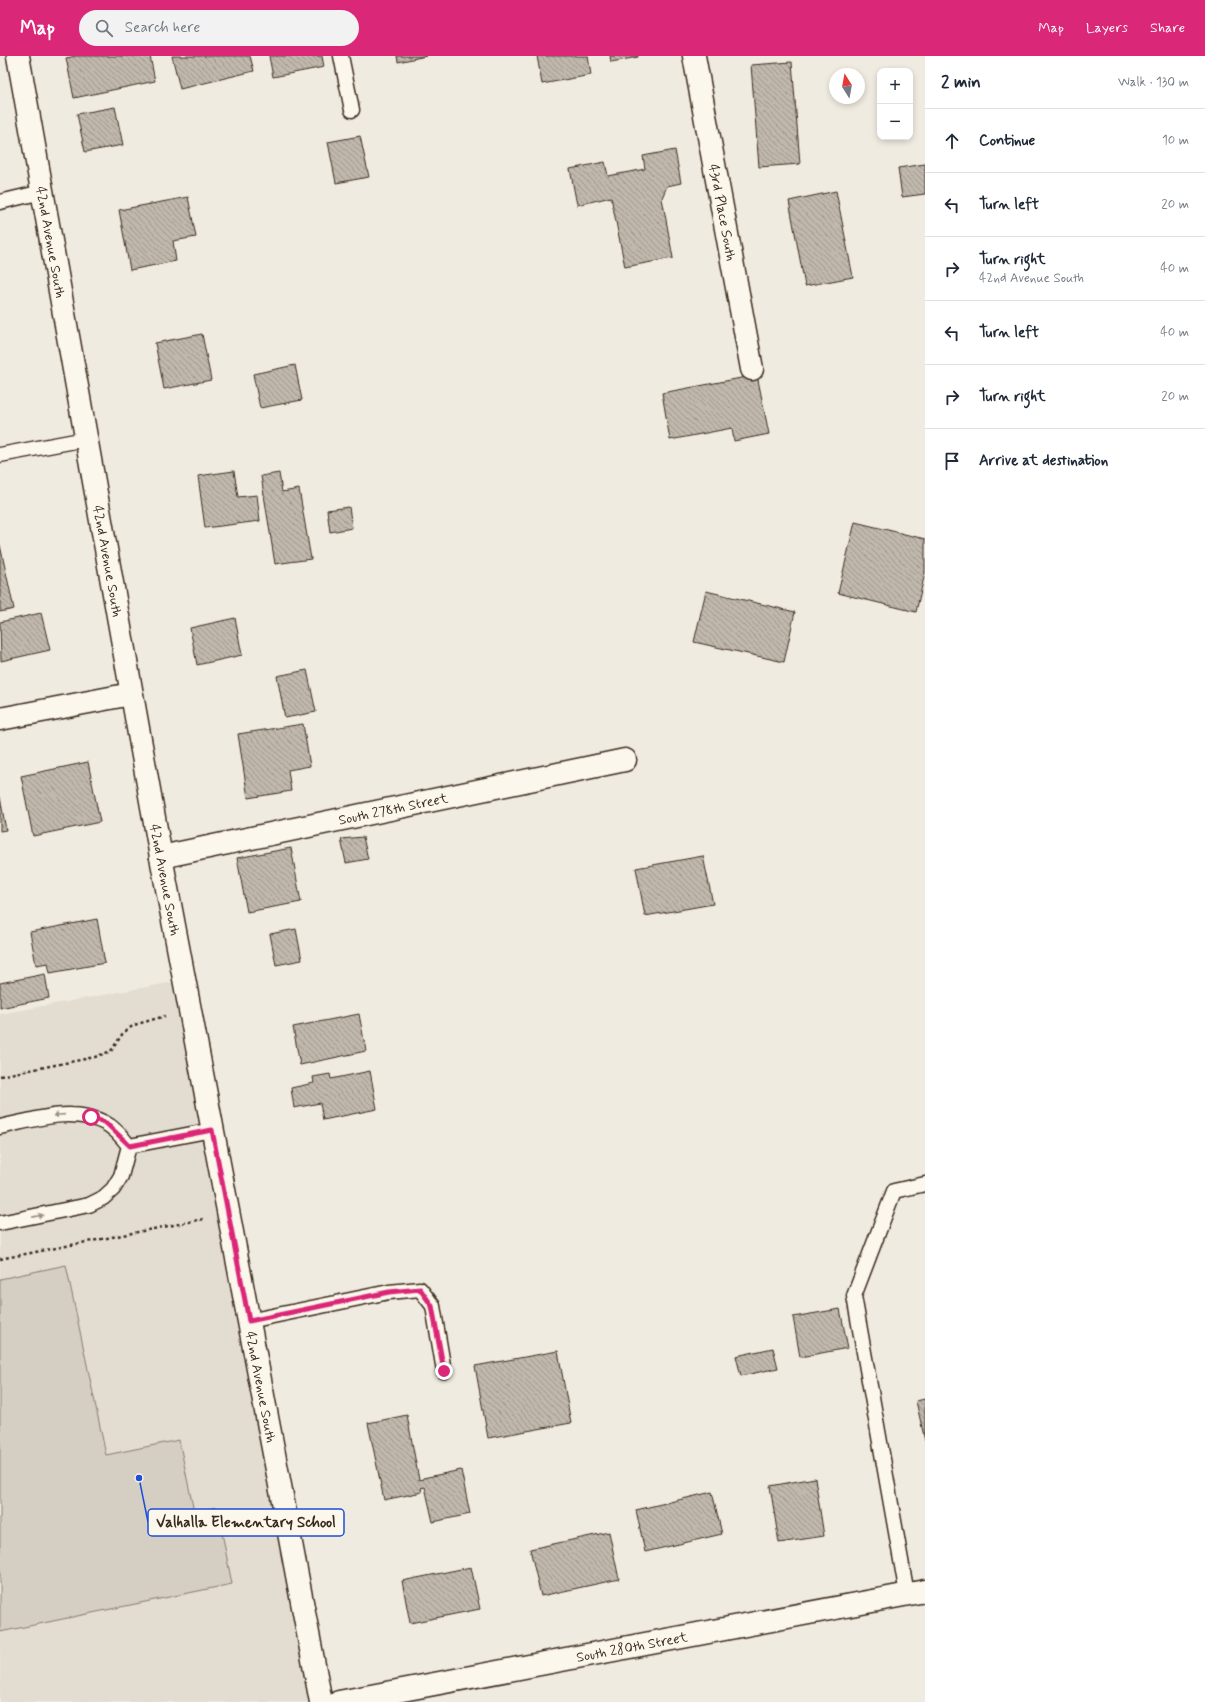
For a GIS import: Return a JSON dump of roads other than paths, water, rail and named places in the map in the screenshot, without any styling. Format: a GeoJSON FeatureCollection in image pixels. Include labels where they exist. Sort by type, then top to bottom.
{"type":"FeatureCollection","features":[{"type":"Feature","properties":{"kind":"street","name":"42nd Avenue South"},"geometry":{"type":"LineString","coordinates":[[18,56],[161,857],[321,1702]]}},
{"type":"Feature","properties":{"kind":"street","name":"43rd Place South"},"geometry":{"type":"LineString","coordinates":[[694,56],[752,369]]}},
{"type":"Feature","properties":{"kind":"street"},"geometry":{"type":"LineString","coordinates":[[0,720],[131,694]]}},
{"type":"Feature","properties":{"kind":"street","name":"South 278th Street"},"geometry":{"type":"LineString","coordinates":[[161,857],[625,760]]}},
{"type":"Feature","properties":{"kind":"street","name":"South 280th Street"},"geometry":{"type":"LineString","coordinates":[[338,1702],[916,1593]]}},
{"type":"Feature","properties":{"kind":"lane"},"geometry":{"type":"LineString","coordinates":[[341,56],[352,110]]}},
{"type":"Feature","properties":{"kind":"lane"},"geometry":{"type":"LineString","coordinates":[[0,202],[42,192]]}},
{"type":"Feature","properties":{"kind":"lane"},"geometry":{"type":"LineString","coordinates":[[0,456],[86,439]]}},
{"type":"Feature","properties":{"kind":"lane"},"geometry":{"type":"LineString","coordinates":[[0,1127],[57,1114],[91,1117],[106,1123],[130,1146]]}},
{"type":"Feature","properties":{"kind":"lane"},"geometry":{"type":"LineString","coordinates":[[130,1146],[212,1130]]}},
{"type":"Feature","properties":{"kind":"lane"},"geometry":{"type":"LineString","coordinates":[[0,1223],[89,1205],[103,1198],[113,1189],[121,1176],[130,1146]]}},
{"type":"Feature","properties":{"kind":"lane"},"geometry":{"type":"LineString","coordinates":[[916,1593],[854,1296],[894,1191],[925,1184]]}},
{"type":"Feature","properties":{"kind":"lane"},"geometry":{"type":"LineString","coordinates":[[249,1321],[389,1292],[420,1289],[432,1306],[444,1371]]}},
{"type":"Feature","properties":{"kind":"place","name":"Valhalla Elementary School"},"geometry":{"type":"Point","coordinates":[139,1478]}}]}
